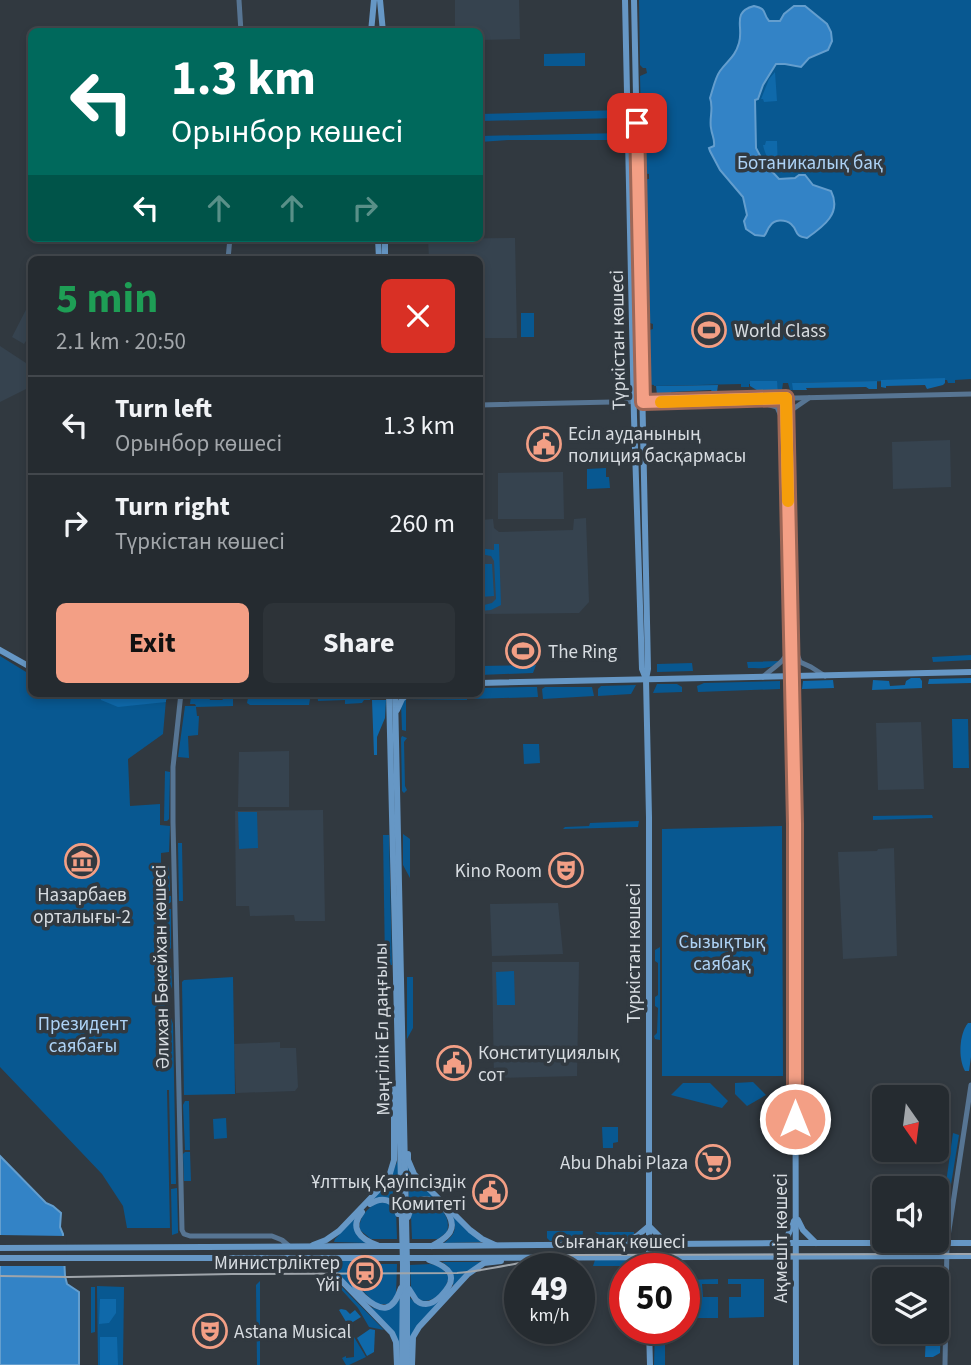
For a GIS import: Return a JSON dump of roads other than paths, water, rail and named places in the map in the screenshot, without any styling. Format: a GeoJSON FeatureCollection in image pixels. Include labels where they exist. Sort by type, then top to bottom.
{"type":"FeatureCollection","features":[{"type":"Feature","properties":{"kind":"main road"},"geometry":{"type":"LineString","coordinates":[[371,28],[373,0]]}},
{"type":"Feature","properties":{"kind":"main road"},"geometry":{"type":"LineString","coordinates":[[380,0],[383,28]]}},
{"type":"Feature","properties":{"kind":"main road","name":"Түркістан көшесі"},"geometry":{"type":"LineString","coordinates":[[625,0],[642,669],[646,680]]}},
{"type":"Feature","properties":{"kind":"main road","name":"Түркістан көшесі"},"geometry":{"type":"LineString","coordinates":[[634,0],[649,669],[646,680],[649,817],[649,1253]]}},
{"type":"Feature","properties":{"kind":"main road"},"geometry":{"type":"LineString","coordinates":[[628,108],[632,116],[637,112]]}},
{"type":"Feature","properties":{"kind":"main road"},"geometry":{"type":"LineString","coordinates":[[628,136],[635,133],[638,139]]}},
{"type":"Feature","properties":{"kind":"main road"},"geometry":{"type":"LineString","coordinates":[[631,254],[637,258],[640,253]]}},
{"type":"Feature","properties":{"kind":"main road"},"geometry":{"type":"LineString","coordinates":[[631,283],[635,276],[641,281]]}},
{"type":"Feature","properties":{"kind":"main road"},"geometry":{"type":"LineString","coordinates":[[0,650],[28,666]]}},
{"type":"Feature","properties":{"kind":"main road"},"geometry":{"type":"LineString","coordinates":[[483,683],[970,671]]}},
{"type":"Feature","properties":{"kind":"main road","name":"Ақмешіт көшесі"},"geometry":{"type":"LineString","coordinates":[[792,676],[795,824],[796,1365]]}},
{"type":"Feature","properties":{"kind":"main road","name":"Мәңгілік Ел даңғылы"},"geometry":{"type":"LineString","coordinates":[[389,697],[407,1365]]}},
{"type":"Feature","properties":{"kind":"main road","name":"Мәңгілік Ел даңғылы"},"geometry":{"type":"LineString","coordinates":[[395,697],[400,1063]]}},
{"type":"Feature","properties":{"kind":"main road"},"geometry":{"type":"LineString","coordinates":[[395,715],[404,697]]}},
{"type":"Feature","properties":{"kind":"main road"},"geometry":{"type":"LineString","coordinates":[[400,1063],[406,1076],[408,1160],[414,1174],[470,1230],[497,1246]]}},
{"type":"Feature","properties":{"kind":"main road"},"geometry":{"type":"LineString","coordinates":[[313,1258],[317,1253],[311,1246],[339,1231],[388,1180],[394,1160],[394,1077],[400,1063]]}},
{"type":"Feature","properties":{"kind":"main road"},"geometry":{"type":"LineString","coordinates":[[382,1246],[364,1239],[357,1231],[358,1217],[372,1202],[378,1199],[389,1200],[396,1207],[404,1226]]}},
{"type":"Feature","properties":{"kind":"main road"},"geometry":{"type":"LineString","coordinates":[[404,1226],[415,1204],[424,1199],[436,1202],[449,1215],[452,1228],[448,1235],[430,1246]]}},
{"type":"Feature","properties":{"kind":"main road"},"geometry":{"type":"LineString","coordinates":[[779,1242],[788,1235],[796,1216]]}},
{"type":"Feature","properties":{"kind":"main road"},"geometry":{"type":"LineString","coordinates":[[796,1216],[803,1230],[816,1243]]}},
{"type":"Feature","properties":{"kind":"main road"},"geometry":{"type":"LineString","coordinates":[[619,1244],[637,1236],[649,1226],[661,1238],[677,1244]]}},
{"type":"Feature","properties":{"kind":"main road","name":"Сығанақ көшесі"},"geometry":{"type":"LineString","coordinates":[[949,1242],[971,1243]]}},
{"type":"Feature","properties":{"kind":"main road","name":"Сығанақ көшесі"},"geometry":{"type":"LineString","coordinates":[[0,1248],[872,1243]]}},
{"type":"Feature","properties":{"kind":"main road"},"geometry":{"type":"LineString","coordinates":[[550,1245],[553,1247],[553,1253]]}},
{"type":"Feature","properties":{"kind":"main road"},"geometry":{"type":"LineString","coordinates":[[344,1258],[340,1253],[345,1250],[364,1250],[373,1246]]}},
{"type":"Feature","properties":{"kind":"main road"},"geometry":{"type":"LineString","coordinates":[[487,1246],[481,1251],[487,1258]]}},
{"type":"Feature","properties":{"kind":"main road","name":"Сығанақ көшесі"},"geometry":{"type":"LineString","coordinates":[[700,1257],[971,1256]]}},
{"type":"Feature","properties":{"kind":"main road","name":"Сығанақ көшесі"},"geometry":{"type":"LineString","coordinates":[[0,1258],[504,1258]]}},
{"type":"Feature","properties":{"kind":"main road"},"geometry":{"type":"LineString","coordinates":[[292,1258],[320,1263],[329,1268],[392,1333],[396,1342],[397,1365]]}},
{"type":"Feature","properties":{"kind":"main road"},"geometry":{"type":"LineString","coordinates":[[382,1258],[361,1265],[356,1270],[353,1281],[359,1292],[375,1306],[386,1308],[397,1300],[405,1283]]}},
{"type":"Feature","properties":{"kind":"main road"},"geometry":{"type":"LineString","coordinates":[[405,1283],[413,1298],[423,1304],[435,1301],[448,1290],[451,1282],[449,1271],[441,1264],[424,1258]]}},
{"type":"Feature","properties":{"kind":"main road"},"geometry":{"type":"LineString","coordinates":[[407,1365],[413,1337],[419,1327],[468,1273],[484,1264],[504,1260]]}},
{"type":"Feature","properties":{"kind":"main road"},"geometry":{"type":"LineString","coordinates":[[649,1344],[650,1365]]}},
{"type":"Feature","properties":{"kind":"street"},"geometry":{"type":"LineString","coordinates":[[239,0],[240,28]]}},
{"type":"Feature","properties":{"kind":"street"},"geometry":{"type":"LineString","coordinates":[[483,405],[958,394],[971,396]]}},
{"type":"Feature","properties":{"kind":"street","name":"Ақмешіт көшесі"},"geometry":{"type":"LineString","coordinates":[[786,398],[792,676]]}},
{"type":"Feature","properties":{"kind":"street"},"geometry":{"type":"LineString","coordinates":[[787,431],[793,409],[810,398]]}},
{"type":"Feature","properties":{"kind":"street"},"geometry":{"type":"LineString","coordinates":[[750,399],[777,407],[787,431]]}},
{"type":"Feature","properties":{"kind":"street"},"geometry":{"type":"LineString","coordinates":[[763,677],[782,663],[791,645],[800,662],[825,676]]}},
{"type":"Feature","properties":{"kind":"street","name":"Әлихан Бөкейхан көшесі"},"geometry":{"type":"LineString","coordinates":[[181,697],[173,767],[173,839],[182,1228],[183,1232],[190,1236],[277,1237]]}},
{"type":"Feature","properties":{"kind":"street"},"geometry":{"type":"LineString","coordinates":[[949,1229],[971,1085]]}},
{"type":"Feature","properties":{"kind":"street"},"geometry":{"type":"LineString","coordinates":[[276,1246],[277,1237]]}},
{"type":"Feature","properties":{"kind":"street"},"geometry":{"type":"LineString","coordinates":[[277,1237],[289,1246]]}},
{"type":"Feature","properties":{"kind":"street"},"geometry":{"type":"LineString","coordinates":[[945,1365],[946,1253]]}},
{"type":"Feature","properties":{"kind":"tram line"},"geometry":{"type":"LineString","coordinates":[[0,1276],[457,1273],[575,1255],[971,1254]]}},
{"type":"Feature","properties":{"kind":"place","name":"World Class"},"geometry":{"type":"Point","coordinates":[709,330]}},
{"type":"Feature","properties":{"kind":"place","name":"Есіл ауданының полиция басқармасы"},"geometry":{"type":"Point","coordinates":[544,444]}},
{"type":"Feature","properties":{"kind":"place","name":"The Ring"},"geometry":{"type":"Point","coordinates":[523,651]}},
{"type":"Feature","properties":{"kind":"place","name":"Назарбаев орталығы-2"},"geometry":{"type":"Point","coordinates":[82,861]}},
{"type":"Feature","properties":{"kind":"place","name":"Kino Room"},"geometry":{"type":"Point","coordinates":[566,870]}},
{"type":"Feature","properties":{"kind":"place","name":"Конституциялық сот"},"geometry":{"type":"Point","coordinates":[454,1063]}},
{"type":"Feature","properties":{"kind":"place","name":"Abu Dhabi Plaza"},"geometry":{"type":"Point","coordinates":[713,1162]}},
{"type":"Feature","properties":{"kind":"place","name":"Ұлттық Қауіпсіздік Комитеті"},"geometry":{"type":"Point","coordinates":[490,1192]}},
{"type":"Feature","properties":{"kind":"place","name":"Министрліктер Үйі"},"geometry":{"type":"Point","coordinates":[365,1273]}},
{"type":"Feature","properties":{"kind":"place","name":"Astana Musical"},"geometry":{"type":"Point","coordinates":[210,1331]}},
{"type":"Feature","properties":{"kind":"park label","name":"Ботаникалық бақ"},"geometry":{"type":"Point","coordinates":[810,162]}},
{"type":"Feature","properties":{"kind":"park label","name":"Сызықтық саябақ"},"geometry":{"type":"Point","coordinates":[722,952]}},
{"type":"Feature","properties":{"kind":"park label","name":"Президент саябағы"},"geometry":{"type":"Point","coordinates":[83,1034]}}]}
